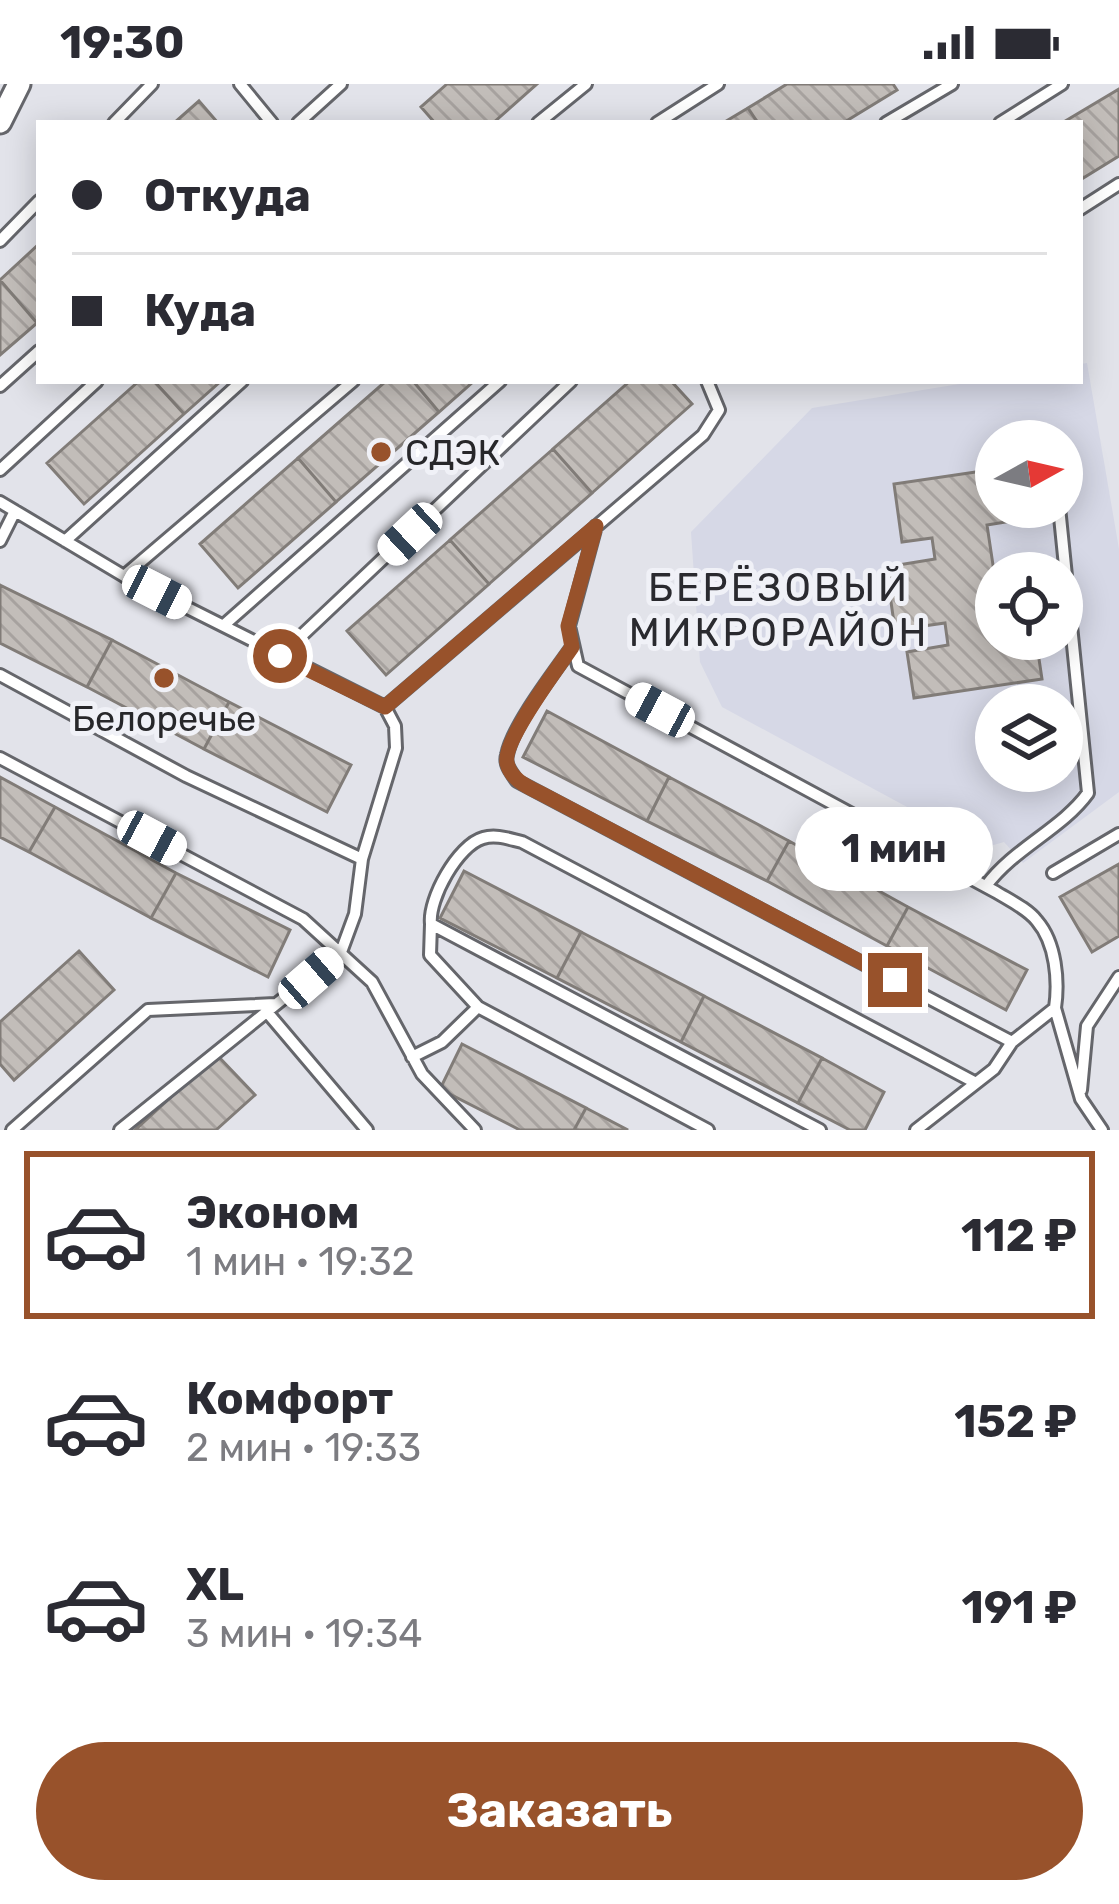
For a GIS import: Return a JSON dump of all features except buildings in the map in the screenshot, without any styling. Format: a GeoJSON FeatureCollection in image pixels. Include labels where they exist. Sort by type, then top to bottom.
{"type":"FeatureCollection","features":[{"type":"Feature","properties":{"kind":"street"},"geometry":{"type":"LineString","coordinates":[[0,122],[19,84]]}},
{"type":"Feature","properties":{"kind":"lane"},"geometry":{"type":"LineString","coordinates":[[117,120],[152,84]]}},
{"type":"Feature","properties":{"kind":"lane"},"geometry":{"type":"LineString","coordinates":[[240,84],[270,120]]}},
{"type":"Feature","properties":{"kind":"lane"},"geometry":{"type":"LineString","coordinates":[[301,120],[341,84]]}},
{"type":"Feature","properties":{"kind":"lane"},"geometry":{"type":"LineString","coordinates":[[542,120],[586,84]]}},
{"type":"Feature","properties":{"kind":"lane"},"geometry":{"type":"LineString","coordinates":[[662,120],[718,84]]}},
{"type":"Feature","properties":{"kind":"lane"},"geometry":{"type":"LineString","coordinates":[[891,120],[952,84]]}},
{"type":"Feature","properties":{"kind":"lane"},"geometry":{"type":"LineString","coordinates":[[1005,120],[1062,84]]}},
{"type":"Feature","properties":{"kind":"lane"},"geometry":{"type":"LineString","coordinates":[[1083,206],[1119,184]]}},
{"type":"Feature","properties":{"kind":"lane"},"geometry":{"type":"LineString","coordinates":[[0,241],[36,204]]}},
{"type":"Feature","properties":{"kind":"lane"},"geometry":{"type":"LineString","coordinates":[[0,386],[36,354]]}},
{"type":"Feature","properties":{"kind":"lane"},"geometry":{"type":"LineString","coordinates":[[0,470],[94,384]]}},
{"type":"Feature","properties":{"kind":"lane"},"geometry":{"type":"LineString","coordinates":[[65,541],[239,384]]}},
{"type":"Feature","properties":{"kind":"lane"},"geometry":{"type":"LineString","coordinates":[[124,576],[349,384]]}},
{"type":"Feature","properties":{"kind":"lane"},"geometry":{"type":"LineString","coordinates":[[224,626],[497,384]]}},
{"type":"Feature","properties":{"kind":"lane"},"geometry":{"type":"LineString","coordinates":[[280,656],[568,384]]}},
{"type":"Feature","properties":{"kind":"lane"},"geometry":{"type":"LineString","coordinates":[[385,707],[703,435],[719,410],[708,384]]}},
{"type":"Feature","properties":{"kind":"lane"},"geometry":{"type":"LineString","coordinates":[[0,502],[124,576],[385,707],[395,726],[396,748],[362,859],[355,914],[341,952],[120,1130]]}},
{"type":"Feature","properties":{"kind":"lane"},"geometry":{"type":"LineString","coordinates":[[0,541],[15,511]]}},
{"type":"Feature","properties":{"kind":"lane"},"geometry":{"type":"LineString","coordinates":[[596,526],[568,626],[578,666],[986,886],[1037,921],[1051,950],[1059,983],[1055,1008],[1081,1099],[1102,1130]]}},
{"type":"Feature","properties":{"kind":"lane"},"geometry":{"type":"LineString","coordinates":[[986,886],[999,868],[1077,808],[1088,793],[1060,528]]}},
{"type":"Feature","properties":{"kind":"lane"},"geometry":{"type":"LineString","coordinates":[[572,647],[506,755],[517,781],[1012,1042]]}},
{"type":"Feature","properties":{"kind":"lane"},"geometry":{"type":"LineString","coordinates":[[0,675],[186,776],[362,859]]}},
{"type":"Feature","properties":{"kind":"lane"},"geometry":{"type":"LineString","coordinates":[[0,758],[303,919],[372,982],[422,1074],[475,1130]]}},
{"type":"Feature","properties":{"kind":"lane"},"geometry":{"type":"LineString","coordinates":[[708,1130],[478,1007],[430,956],[430,908],[467,844],[490,835],[522,842],[976,1082]]}},
{"type":"Feature","properties":{"kind":"lane"},"geometry":{"type":"LineString","coordinates":[[1053,873],[1119,835]]}},
{"type":"Feature","properties":{"kind":"lane"},"geometry":{"type":"LineString","coordinates":[[431,924],[820,1130]]}},
{"type":"Feature","properties":{"kind":"lane"},"geometry":{"type":"LineString","coordinates":[[1081,1099],[1088,1026],[1119,977]]}},
{"type":"Feature","properties":{"kind":"lane"},"geometry":{"type":"LineString","coordinates":[[12,1130],[148,1010],[281,1004]]}},
{"type":"Feature","properties":{"kind":"lane"},"geometry":{"type":"LineString","coordinates":[[412,1057],[442,1042],[478,1007]]}},
{"type":"Feature","properties":{"kind":"lane"},"geometry":{"type":"LineString","coordinates":[[916,1130],[994,1069],[1012,1042],[1055,1008]]}},
{"type":"Feature","properties":{"kind":"lane"},"geometry":{"type":"LineString","coordinates":[[266,1012],[367,1130]]}},
{"type":"Feature","properties":{"kind":"shaded area"},"geometry":{"type":"Polygon","coordinates":[[[1087,363],[1119,549],[1119,792],[1023,863],[1004,842],[983,848],[722,707],[700,662],[691,532],[812,408],[960,384],[1083,384],[1083,364],[1087,363]]]}},
{"type":"Feature","properties":{"kind":"place","name":"СДЭК"},"geometry":{"type":"Point","coordinates":[381,452]}},
{"type":"Feature","properties":{"kind":"place","name":"Белоречье"},"geometry":{"type":"Point","coordinates":[164,678]}},
{"type":"Feature","properties":{"kind":"district","name":"БЕРЁЗОВЫЙ МИКРОРАЙОН"},"geometry":{"type":"Point","coordinates":[779,610]}},
{"type":"Feature","properties":{"kind":"route"},"geometry":{"type":"LineString","coordinates":[[280,656],[385,707],[596,526],[568,626],[572,647],[529,712],[506,755],[507,766],[517,781],[895,980]]}}]}
